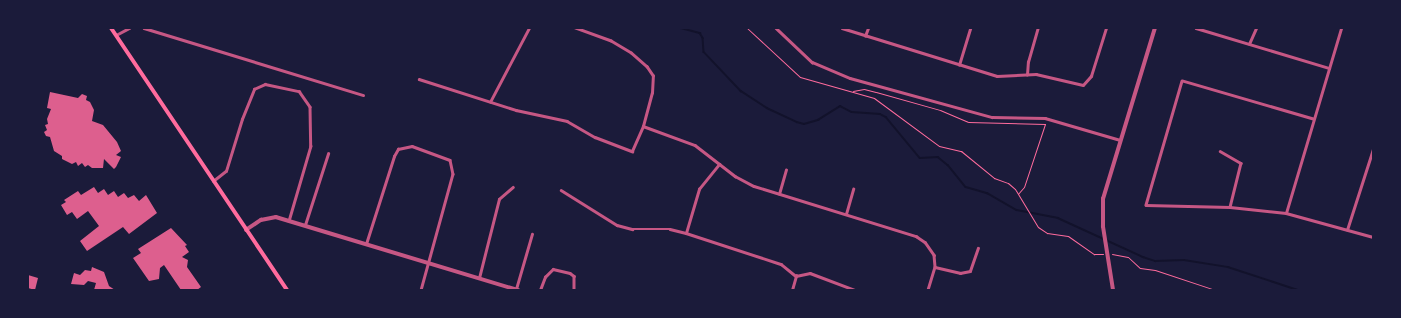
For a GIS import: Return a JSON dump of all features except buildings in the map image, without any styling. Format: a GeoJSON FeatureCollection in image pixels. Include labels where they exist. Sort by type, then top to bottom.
{"type":"FeatureCollection","features":[{"type":"Feature","properties":{"kind":"main road"},"geometry":{"type":"LineString","coordinates":[[112,28],[287,290]]}},
{"type":"Feature","properties":{"kind":"street"},"geometry":{"type":"LineString","coordinates":[[116,35],[129,28]]}},
{"type":"Feature","properties":{"kind":"street"},"geometry":{"type":"LineString","coordinates":[[144,28],[363,95]]}},
{"type":"Feature","properties":{"kind":"street"},"geometry":{"type":"LineString","coordinates":[[490,102],[529,28]]}},
{"type":"Feature","properties":{"kind":"street"},"geometry":{"type":"LineString","coordinates":[[419,79],[490,102],[567,121],[595,138],[632,151],[644,126],[654,83],[647,67],[611,41],[575,28]]}},
{"type":"Feature","properties":{"kind":"street"},"geometry":{"type":"LineString","coordinates":[[776,28],[812,62],[850,78],[992,117],[1045,118],[1120,140]]}},
{"type":"Feature","properties":{"kind":"street"},"geometry":{"type":"LineString","coordinates":[[842,28],[997,76],[1027,75],[1051,77],[1078,85],[1086,84],[1091,76],[1106,28]]}},
{"type":"Feature","properties":{"kind":"street"},"geometry":{"type":"LineString","coordinates":[[865,36],[868,28]]}},
{"type":"Feature","properties":{"kind":"street"},"geometry":{"type":"LineString","coordinates":[[959,65],[970,28]]}},
{"type":"Feature","properties":{"kind":"street"},"geometry":{"type":"LineString","coordinates":[[1027,75],[1028,62],[1038,28]]}},
{"type":"Feature","properties":{"kind":"street"},"geometry":{"type":"LineString","coordinates":[[1113,290],[1103,227],[1103,198],[1155,28]]}},
{"type":"Feature","properties":{"kind":"street"},"geometry":{"type":"LineString","coordinates":[[1196,28],[1329,68]]}},
{"type":"Feature","properties":{"kind":"street"},"geometry":{"type":"LineString","coordinates":[[1249,44],[1256,28]]}},
{"type":"Feature","properties":{"kind":"street"},"geometry":{"type":"LineString","coordinates":[[1286,213],[1341,28]]}},
{"type":"Feature","properties":{"kind":"street"},"geometry":{"type":"LineString","coordinates":[[1313,119],[1182,81],[1146,205],[1230,207],[1286,213],[1373,237]]}},
{"type":"Feature","properties":{"kind":"street"},"geometry":{"type":"LineString","coordinates":[[213,181],[226,171],[242,119],[254,89],[265,84],[299,91],[310,107],[311,146],[289,221]]}},
{"type":"Feature","properties":{"kind":"street"},"geometry":{"type":"LineString","coordinates":[[644,126],[695,145],[719,164],[754,186],[907,232],[925,242],[934,256],[935,267],[928,290]]}},
{"type":"Feature","properties":{"kind":"street"},"geometry":{"type":"LineString","coordinates":[[366,244],[394,156],[398,149],[412,146],[440,154],[450,160],[454,174],[421,290]]}},
{"type":"Feature","properties":{"kind":"street"},"geometry":{"type":"LineString","coordinates":[[1347,230],[1373,149]]}},
{"type":"Feature","properties":{"kind":"street"},"geometry":{"type":"LineString","coordinates":[[1220,151],[1241,163],[1230,207]]}},
{"type":"Feature","properties":{"kind":"street"},"geometry":{"type":"LineString","coordinates":[[305,225],[328,154]]}},
{"type":"Feature","properties":{"kind":"street"},"geometry":{"type":"LineString","coordinates":[[686,233],[699,189],[719,164]]}},
{"type":"Feature","properties":{"kind":"street"},"geometry":{"type":"LineString","coordinates":[[778,194],[786,170]]}},
{"type":"Feature","properties":{"kind":"street"},"geometry":{"type":"LineString","coordinates":[[479,278],[499,199],[513,187]]}},
{"type":"Feature","properties":{"kind":"street"},"geometry":{"type":"LineString","coordinates":[[846,214],[853,189]]}},
{"type":"Feature","properties":{"kind":"street"},"geometry":{"type":"LineString","coordinates":[[561,190],[617,225],[648,230],[670,229],[686,233],[781,264],[796,276]]}},
{"type":"Feature","properties":{"kind":"street"},"geometry":{"type":"LineString","coordinates":[[246,230],[261,220],[276,217],[517,290],[532,234]]}},
{"type":"Feature","properties":{"kind":"street"},"geometry":{"type":"LineString","coordinates":[[935,267],[960,273],[970,271],[978,248]]}},
{"type":"Feature","properties":{"kind":"street"},"geometry":{"type":"LineString","coordinates":[[540,290],[545,276],[553,269],[570,272],[574,276],[574,290]]}},
{"type":"Feature","properties":{"kind":"street"},"geometry":{"type":"LineString","coordinates":[[796,276],[810,273],[855,290]]}},
{"type":"Feature","properties":{"kind":"street"},"geometry":{"type":"LineString","coordinates":[[792,290],[796,276]]}},
{"type":"Feature","properties":{"kind":"path"},"geometry":{"type":"LineString","coordinates":[[747,28],[800,77],[874,98],[939,146],[961,151],[994,178],[1008,183],[1018,194],[1032,220],[1047,232],[1068,236],[1094,254],[1128,257],[1140,268],[1155,270],[1215,290]]}},
{"type":"Feature","properties":{"kind":"path"},"geometry":{"type":"LineString","coordinates":[[852,91],[864,89],[876,92],[940,110],[968,122],[1045,124],[1024,187],[1018,194]]}},
{"type":"Feature","properties":{"kind":"waterway"},"geometry":{"type":"LineString","coordinates":[[681,28],[700,33],[703,38],[704,52],[741,91],[767,108],[797,122],[804,124],[818,120],[840,106],[852,112],[880,114],[886,117],[920,158],[938,157],[948,165],[966,187],[987,193],[1017,210],[1058,218],[1143,257],[1155,261],[1184,260],[1228,267],[1298,290]]}}]}
